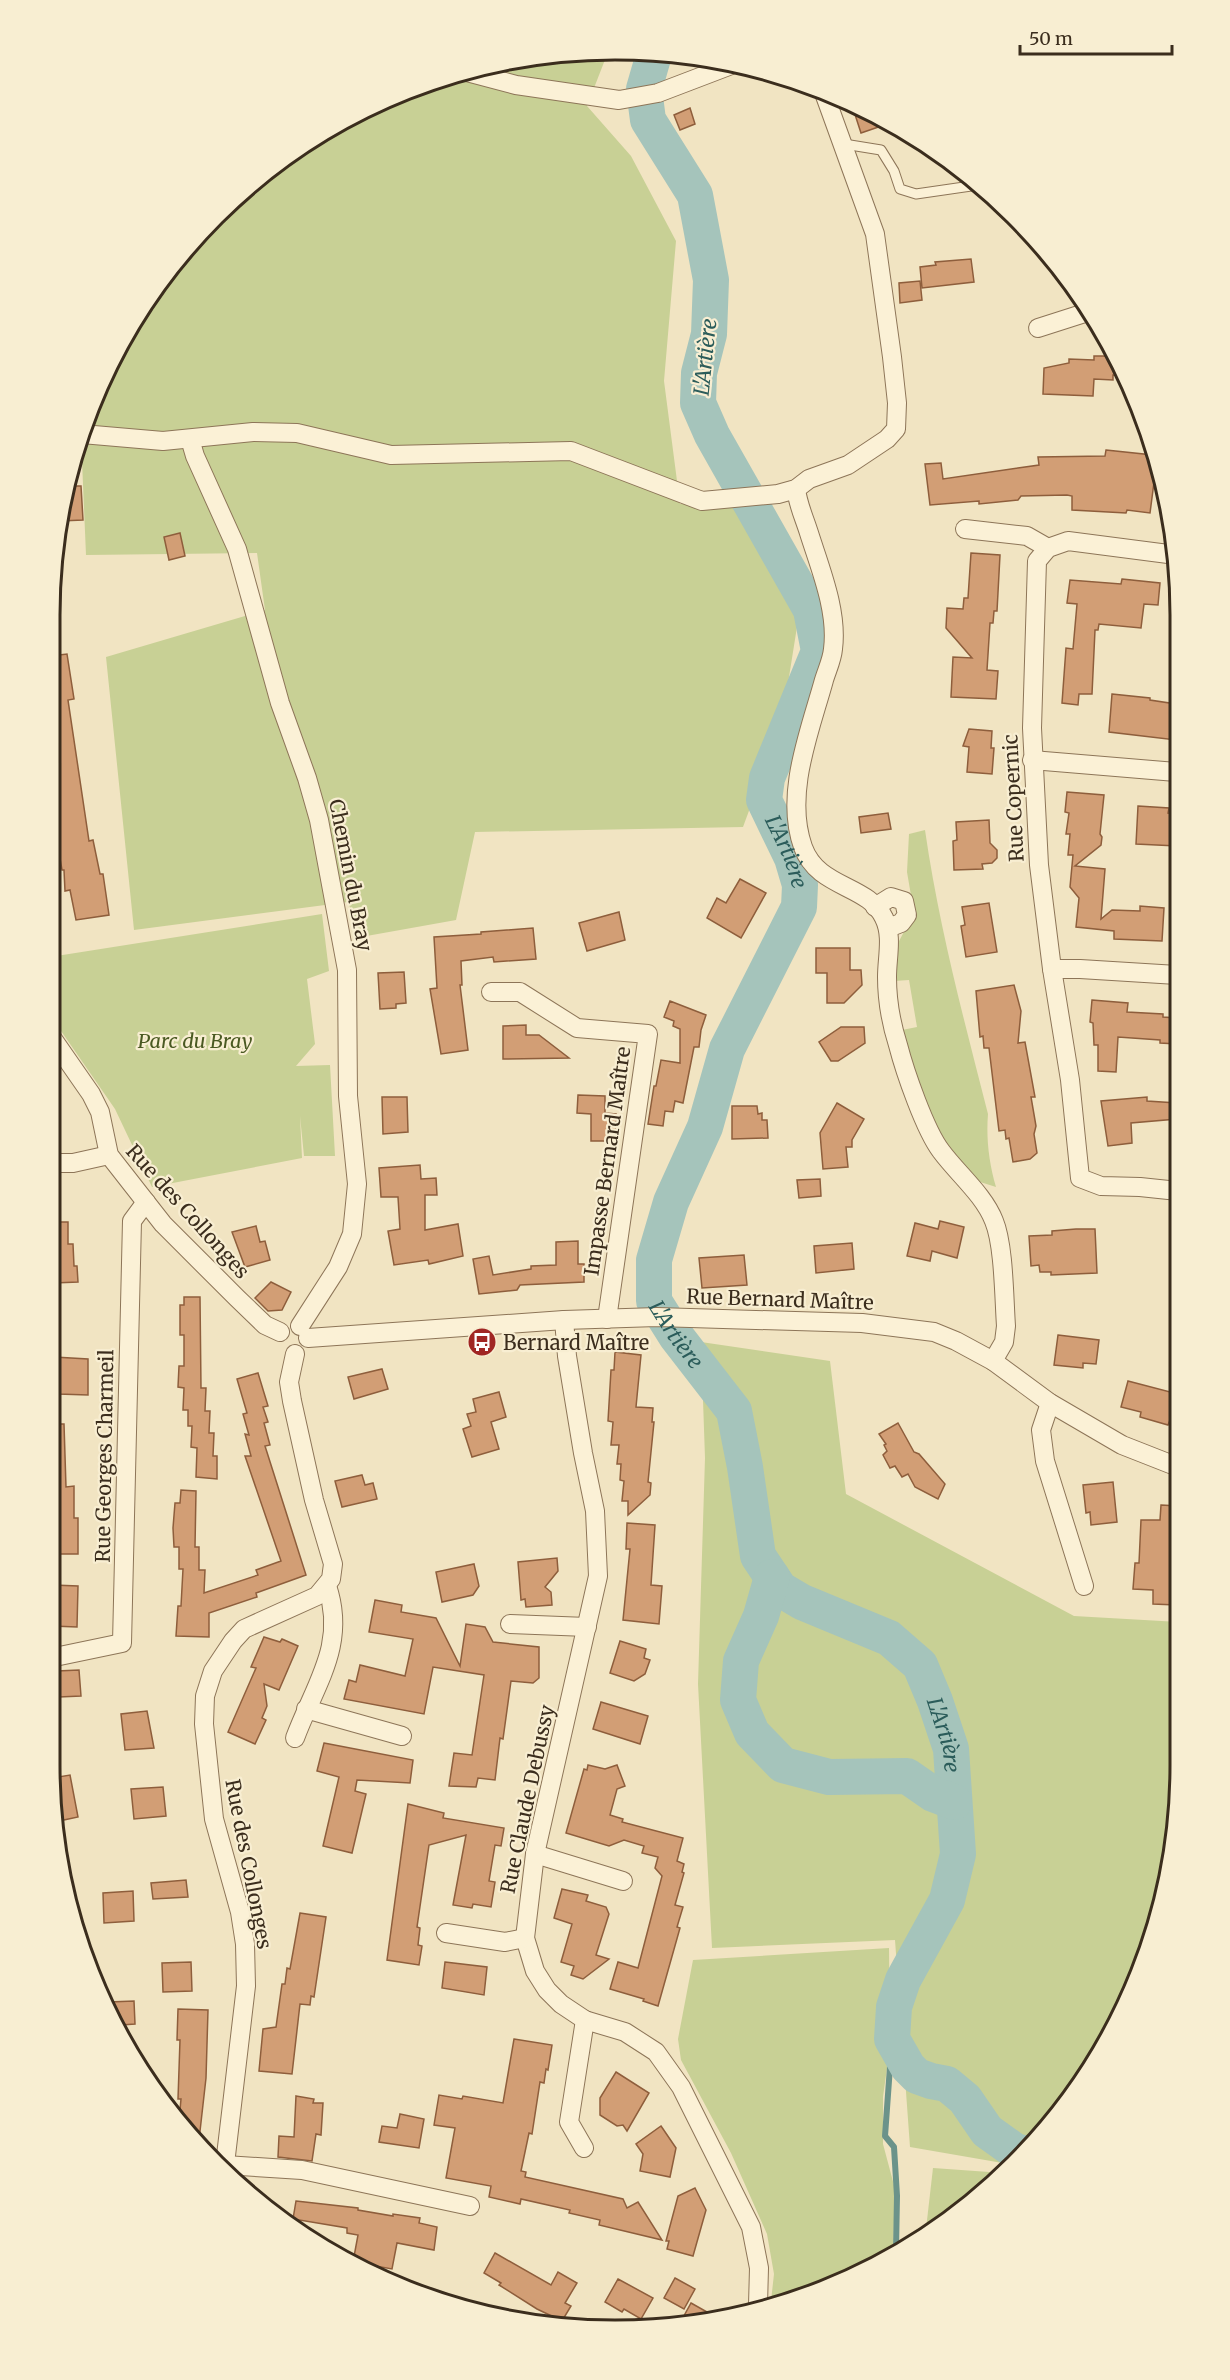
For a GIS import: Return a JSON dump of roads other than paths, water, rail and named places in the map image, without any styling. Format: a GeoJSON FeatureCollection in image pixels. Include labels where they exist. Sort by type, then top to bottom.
{"type":"FeatureCollection","features":[{"type":"Feature","properties":{"kind":"street"},"geometry":{"type":"LineString","coordinates":[[483,76],[516,85],[620,100],[658,93],[718,70]]}},
{"type":"Feature","properties":{"kind":"street"},"geometry":{"type":"LineString","coordinates":[[90,435],[164,441],[253,432],[297,433],[391,455],[571,451],[702,501],[728,501],[796,489],[809,480],[848,465],[887,439],[896,429],[897,403],[875,234],[829,103]]}},
{"type":"Feature","properties":{"kind":"street"},"geometry":{"type":"LineString","coordinates":[[1038,328],[1081,314]]}},
{"type":"Feature","properties":{"kind":"street","name":"Chemin du Bray"},"geometry":{"type":"LineString","coordinates":[[190,439],[195,456],[237,549],[280,703],[307,778],[319,820],[347,970],[348,1096],[357,1184],[352,1234],[338,1267],[304,1332]]}},
{"type":"Feature","properties":{"kind":"street"},"geometry":{"type":"LineString","coordinates":[[796,489],[798,505],[808,530],[828,598],[833,626],[833,650],[801,766],[796,807],[803,847],[813,865],[823,876],[862,896],[876,907],[888,928],[889,1007],[902,1056],[928,1128],[940,1149],[985,1205],[995,1222],[1006,1326],[1004,1342],[993,1361]]}},
{"type":"Feature","properties":{"kind":"street"},"geometry":{"type":"LineString","coordinates":[[965,529],[1027,536],[1048,548],[1068,541],[1166,554]]}},
{"type":"Feature","properties":{"kind":"street","name":"Rue Copernic"},"geometry":{"type":"LineString","coordinates":[[1048,548],[1037,561],[1032,760],[1038,865],[1070,1080],[1080,1178],[1101,1186],[1170,1190]]}},
{"type":"Feature","properties":{"kind":"street"},"geometry":{"type":"LineString","coordinates":[[1032,760],[1170,772]]}},
{"type":"Feature","properties":{"kind":"street"},"geometry":{"type":"LineString","coordinates":[[876,907],[891,897],[904,901],[907,915],[901,923],[888,928]]}},
{"type":"Feature","properties":{"kind":"street"},"geometry":{"type":"LineString","coordinates":[[1052,969],[1170,975]]}},
{"type":"Feature","properties":{"kind":"street","name":"Impasse Bernard Maître"},"geometry":{"type":"LineString","coordinates":[[491,992],[520,992],[577,1028],[648,1034],[607,1319]]}},
{"type":"Feature","properties":{"kind":"street"},"geometry":{"type":"LineString","coordinates":[[60,1049],[92,1094],[100,1113],[109,1155]]}},
{"type":"Feature","properties":{"kind":"street","name":"Rue des Collonges"},"geometry":{"type":"LineString","coordinates":[[60,1163],[73,1163],[109,1155],[163,1224],[237,1298],[266,1324],[280,1332]]}},
{"type":"Feature","properties":{"kind":"street","name":"Rue Georges Charmeil"},"geometry":{"type":"LineString","coordinates":[[60,1656],[122,1643],[132,1221],[146,1202]]}},
{"type":"Feature","properties":{"kind":"street","name":"Rue Bernard Maître"},"geometry":{"type":"LineString","coordinates":[[304,1332],[657,1317],[862,1323],[934,1332],[993,1361],[1050,1403],[1122,1445],[1170,1464]]}},
{"type":"Feature","properties":{"kind":"street","name":"Rue Claude Debussy"},"geometry":{"type":"LineString","coordinates":[[564,1320],[567,1356],[595,1511],[598,1576],[535,1854],[525,1938],[535,1971],[561,2004],[585,2020],[625,2032],[656,2052],[681,2087],[751,2227],[759,2268],[758,2301]]}},
{"type":"Feature","properties":{"kind":"street"},"geometry":{"type":"LineString","coordinates":[[287,1325],[304,1332],[306,1347],[296,1354],[286,1353],[279,1346],[280,1332],[287,1325]]}},
{"type":"Feature","properties":{"kind":"street"},"geometry":{"type":"LineString","coordinates":[[295,1738],[326,1665],[333,1643],[335,1622],[327,1586],[331,1579],[333,1564],[314,1500],[289,1382],[296,1354]]}},
{"type":"Feature","properties":{"kind":"street"},"geometry":{"type":"LineString","coordinates":[[1050,1403],[1041,1430],[1044,1461],[1084,1586]]}},
{"type":"Feature","properties":{"kind":"street","name":"Rue des Collonges"},"geometry":{"type":"LineString","coordinates":[[226,2159],[246,1986],[245,1944],[240,1912],[214,1819],[204,1724],[205,1696],[213,1671],[244,1629],[317,1596],[327,1586]]}},
{"type":"Feature","properties":{"kind":"street"},"geometry":{"type":"LineString","coordinates":[[510,1624],[587,1627]]}},
{"type":"Feature","properties":{"kind":"street"},"geometry":{"type":"LineString","coordinates":[[306,1709],[402,1736]]}},
{"type":"Feature","properties":{"kind":"street"},"geometry":{"type":"LineString","coordinates":[[535,1854],[623,1881]]}},
{"type":"Feature","properties":{"kind":"street"},"geometry":{"type":"LineString","coordinates":[[446,1933],[505,1942],[525,1938]]}},
{"type":"Feature","properties":{"kind":"street"},"geometry":{"type":"LineString","coordinates":[[584,2148],[569,2122],[585,2020]]}},
{"type":"Feature","properties":{"kind":"street"},"geometry":{"type":"LineString","coordinates":[[231,2164],[302,2170],[470,2206]]}},
{"type":"Feature","properties":{"kind":"lane"},"geometry":{"type":"LineString","coordinates":[[844,144],[881,150],[894,171],[900,189],[916,194],[967,187]]}},
{"type":"Feature","properties":{"kind":"waterway","name":"L'Artière"},"geometry":{"type":"LineString","coordinates":[[652,61],[644,89],[648,120],[695,195],[711,280],[709,334],[699,373],[698,403],[712,435],[811,610],[819,651],[767,778],[764,800],[792,858],[800,885],[799,907],[727,1049],[705,1127],[671,1202],[654,1260],[654,1301],[676,1336],[734,1411],[758,1556],[780,1589],[802,1602],[889,1638],[920,1665],[951,1749],[958,1854],[947,1900],[903,1980],[894,2007],[892,2039],[908,2067],[917,2076],[947,2084],[965,2099],[987,2131],[1014,2150]]}},
{"type":"Feature","properties":{"kind":"waterway","name":"L'Artière"},"geometry":{"type":"LineString","coordinates":[[772,1577],[761,1616],[741,1661],[738,1700],[752,1733],[783,1765],[829,1777],[907,1776],[933,1794],[954,1802]]}},
{"type":"Feature","properties":{"kind":"waterway","name":"L'Artière"},"geometry":{"type":"LineString","coordinates":[[892,2039],[885,2136],[894,2147],[897,2196],[896,2243]]}},
{"type":"Feature","properties":{"kind":"place","name":"Bernard Maître"},"geometry":{"type":"Point","coordinates":[482,1342]}},
{"type":"Feature","properties":{"kind":"park label","name":"Parc du Bray"},"geometry":{"type":"Point","coordinates":[195,1040]}}]}
